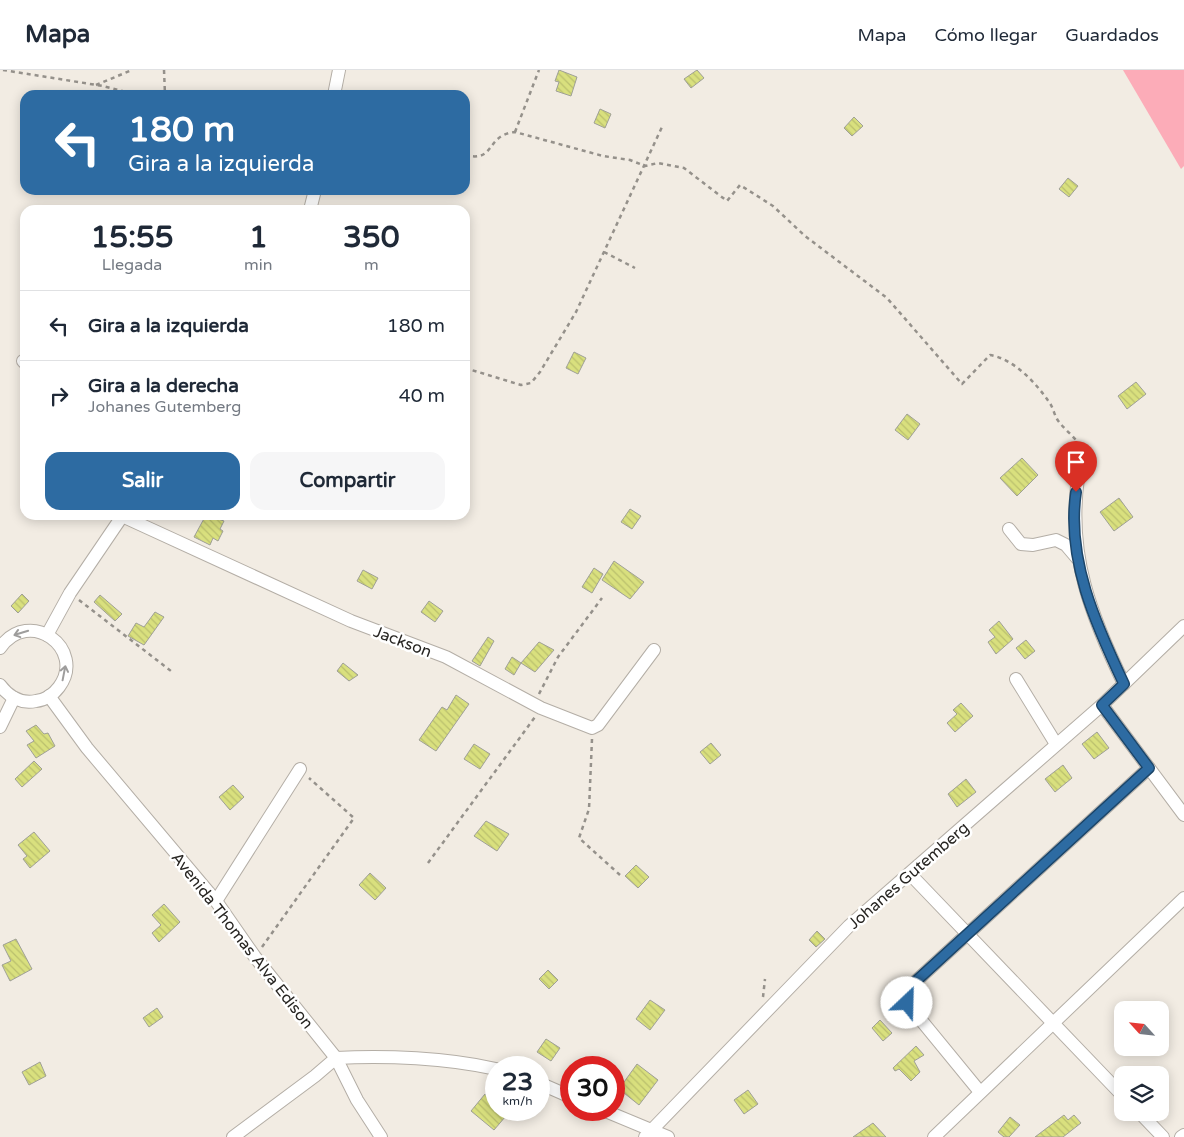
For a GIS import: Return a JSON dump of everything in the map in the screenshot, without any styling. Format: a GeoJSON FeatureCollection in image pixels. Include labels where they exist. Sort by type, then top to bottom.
{"type":"FeatureCollection","features":[{"type":"Feature","properties":{"kind":"street"},"geometry":{"type":"LineString","coordinates":[[335,90],[339,70]]}},
{"type":"Feature","properties":{"kind":"street"},"geometry":{"type":"LineString","coordinates":[[1078,478],[1074,506],[1075,542],[1083,584],[1104,642],[1124,684]]}},
{"type":"Feature","properties":{"kind":"street"},"geometry":{"type":"LineString","coordinates":[[47,634],[70,593],[120,520]]}},
{"type":"Feature","properties":{"kind":"street","name":"Jackson"},"geometry":{"type":"LineString","coordinates":[[132,520],[351,621],[446,657],[538,706],[592,728]]}},
{"type":"Feature","properties":{"kind":"street"},"geometry":{"type":"LineString","coordinates":[[1009,529],[1021,544],[1033,545],[1056,540],[1066,545],[1078,560]]}},
{"type":"Feature","properties":{"kind":"street","name":"Johanes Gutemberg"},"geometry":{"type":"LineString","coordinates":[[649,1134],[849,926],[1102,705],[1184,626]]}},
{"type":"Feature","properties":{"kind":"street"},"geometry":{"type":"LineString","coordinates":[[0,685],[14,698],[32,702],[49,696],[62,683],[66,665],[61,647],[47,634],[30,630],[1,642]]}},
{"type":"Feature","properties":{"kind":"street"},"geometry":{"type":"LineString","coordinates":[[592,728],[598,725],[654,650]]}},
{"type":"Feature","properties":{"kind":"street"},"geometry":{"type":"LineString","coordinates":[[1016,679],[1056,744]]}},
{"type":"Feature","properties":{"kind":"street","name":"Avenida Thomas Alva Edison"},"geometry":{"type":"LineString","coordinates":[[49,696],[87,748],[216,901],[256,957],[336,1058],[357,1100],[381,1137]]}},
{"type":"Feature","properties":{"kind":"street"},"geometry":{"type":"LineString","coordinates":[[0,727],[14,698]]}},
{"type":"Feature","properties":{"kind":"street"},"geometry":{"type":"LineString","coordinates":[[1102,705],[1184,815]]}},
{"type":"Feature","properties":{"kind":"street"},"geometry":{"type":"LineString","coordinates":[[980,1092],[907,1003],[908,993],[915,982],[1149,768]]}},
{"type":"Feature","properties":{"kind":"street"},"geometry":{"type":"LineString","coordinates":[[216,901],[300,769]]}},
{"type":"Feature","properties":{"kind":"street"},"geometry":{"type":"LineString","coordinates":[[910,874],[1114,1087]]}},
{"type":"Feature","properties":{"kind":"street"},"geometry":{"type":"LineString","coordinates":[[934,1137],[1184,898]]}},
{"type":"Feature","properties":{"kind":"street"},"geometry":{"type":"LineString","coordinates":[[233,1137],[336,1058],[363,1056],[485,1068]]}},
{"type":"Feature","properties":{"kind":"street"},"geometry":{"type":"LineString","coordinates":[[624,1121],[649,1134],[668,1137]]}},
{"type":"Feature","properties":{"kind":"street"},"geometry":{"type":"LineString","coordinates":[[1148,1121],[1163,1137]]}},
{"type":"Feature","properties":{"kind":"path"},"geometry":{"type":"LineString","coordinates":[[3,70],[117,90]]}},
{"type":"Feature","properties":{"kind":"path"},"geometry":{"type":"LineString","coordinates":[[96,85],[132,70]]}},
{"type":"Feature","properties":{"kind":"path"},"geometry":{"type":"LineString","coordinates":[[164,70],[165,90]]}},
{"type":"Feature","properties":{"kind":"path"},"geometry":{"type":"LineString","coordinates":[[515,132],[539,70]]}},
{"type":"Feature","properties":{"kind":"path"},"geometry":{"type":"LineString","coordinates":[[470,370],[521,385],[531,383],[540,372],[576,312],[662,126]]}},
{"type":"Feature","properties":{"kind":"path"},"geometry":{"type":"LineString","coordinates":[[470,156],[477,158],[485,154],[497,138],[506,133],[515,132],[603,156],[630,160],[645,166],[658,163],[684,168],[727,201],[740,185],[773,206],[805,236],[887,298],[962,384],[990,355],[1002,357],[1033,382],[1050,404],[1058,420],[1081,444],[1084,463],[1078,478]]}},
{"type":"Feature","properties":{"kind":"path"},"geometry":{"type":"LineString","coordinates":[[604,252],[635,268]]}},
{"type":"Feature","properties":{"kind":"path"},"geometry":{"type":"LineString","coordinates":[[70,593],[171,671]]}},
{"type":"Feature","properties":{"kind":"path"},"geometry":{"type":"LineString","coordinates":[[428,863],[538,706],[558,658],[602,598]]}},
{"type":"Feature","properties":{"kind":"path"},"geometry":{"type":"LineString","coordinates":[[592,728],[589,809],[579,838],[620,875]]}},
{"type":"Feature","properties":{"kind":"path"},"geometry":{"type":"LineString","coordinates":[[256,957],[354,818],[300,769]]}},
{"type":"Feature","properties":{"kind":"shaded area"},"geometry":{"type":"Polygon","coordinates":[[[1123,70],[1184,70],[1184,166],[1181,169],[1123,70]]]}},
{"type":"Feature","properties":{"kind":"building"},"geometry":{"type":"Polygon","coordinates":[[[559,70],[577,77],[571,96],[556,91],[559,82],[555,81],[559,70]]]}},
{"type":"Feature","properties":{"kind":"building"},"geometry":{"type":"Polygon","coordinates":[[[697,70],[704,78],[691,88],[684,79],[697,70]]]}},
{"type":"Feature","properties":{"kind":"building"},"geometry":{"type":"Polygon","coordinates":[[[600,109],[611,114],[605,128],[594,123],[600,109]]]}},
{"type":"Feature","properties":{"kind":"building"},"geometry":{"type":"Polygon","coordinates":[[[854,117],[863,126],[852,136],[844,128],[854,117]]]}},
{"type":"Feature","properties":{"kind":"building"},"geometry":{"type":"Polygon","coordinates":[[[1068,178],[1078,186],[1069,197],[1059,189],[1068,178]]]}},
{"type":"Feature","properties":{"kind":"building"},"geometry":{"type":"Polygon","coordinates":[[[574,352],[586,358],[578,374],[566,368],[574,352]]]}},
{"type":"Feature","properties":{"kind":"building"},"geometry":{"type":"Polygon","coordinates":[[[1136,382],[1146,394],[1127,409],[1118,396],[1136,382]]]}},
{"type":"Feature","properties":{"kind":"building"},"geometry":{"type":"Polygon","coordinates":[[[907,414],[920,424],[908,440],[895,430],[907,414]]]}},
{"type":"Feature","properties":{"kind":"building"},"geometry":{"type":"Polygon","coordinates":[[[1022,458],[1038,475],[1017,496],[1000,478],[1022,458]]]}},
{"type":"Feature","properties":{"kind":"building"},"geometry":{"type":"Polygon","coordinates":[[[1119,498],[1133,517],[1114,531],[1100,512],[1119,498]]]}},
{"type":"Feature","properties":{"kind":"building"},"geometry":{"type":"Polygon","coordinates":[[[630,509],[641,516],[632,529],[621,522],[630,509]]]}},
{"type":"Feature","properties":{"kind":"building"},"geometry":{"type":"Polygon","coordinates":[[[203,520],[224,521],[220,529],[223,531],[218,541],[213,538],[210,545],[194,537],[203,520]]]}},
{"type":"Feature","properties":{"kind":"building"},"geometry":{"type":"Polygon","coordinates":[[[614,561],[644,582],[630,599],[602,580],[614,561]]]}},
{"type":"Feature","properties":{"kind":"building"},"geometry":{"type":"Polygon","coordinates":[[[594,568],[603,574],[592,593],[582,587],[594,568]]]}},
{"type":"Feature","properties":{"kind":"building"},"geometry":{"type":"Polygon","coordinates":[[[363,570],[378,578],[372,589],[357,581],[363,570]]]}},
{"type":"Feature","properties":{"kind":"building"},"geometry":{"type":"Polygon","coordinates":[[[22,594],[29,601],[18,613],[11,606],[22,594]]]}},
{"type":"Feature","properties":{"kind":"building"},"geometry":{"type":"Polygon","coordinates":[[[100,595],[122,614],[115,621],[94,602],[100,595]]]}},
{"type":"Feature","properties":{"kind":"building"},"geometry":{"type":"Polygon","coordinates":[[[429,601],[443,611],[435,622],[421,612],[429,601]]]}},
{"type":"Feature","properties":{"kind":"building"},"geometry":{"type":"Polygon","coordinates":[[[155,612],[164,617],[144,645],[128,636],[136,623],[144,627],[155,612]]]}},
{"type":"Feature","properties":{"kind":"building"},"geometry":{"type":"Polygon","coordinates":[[[999,621],[1013,639],[996,654],[988,642],[995,637],[989,630],[999,621]]]}},
{"type":"Feature","properties":{"kind":"building"},"geometry":{"type":"Polygon","coordinates":[[[488,637],[494,641],[480,666],[472,661],[488,637]]]}},
{"type":"Feature","properties":{"kind":"building"},"geometry":{"type":"Polygon","coordinates":[[[1026,640],[1035,651],[1025,659],[1016,648],[1026,640]]]}},
{"type":"Feature","properties":{"kind":"building"},"geometry":{"type":"Polygon","coordinates":[[[539,642],[554,650],[535,672],[521,663],[539,642]]]}},
{"type":"Feature","properties":{"kind":"building"},"geometry":{"type":"Polygon","coordinates":[[[512,657],[521,663],[514,675],[505,669],[512,657]]]}},
{"type":"Feature","properties":{"kind":"building"},"geometry":{"type":"Polygon","coordinates":[[[343,663],[358,675],[349,681],[337,671],[343,663]]]}},
{"type":"Feature","properties":{"kind":"building"},"geometry":{"type":"Polygon","coordinates":[[[456,695],[469,704],[436,751],[419,740],[442,707],[447,710],[456,695]]]}},
{"type":"Feature","properties":{"kind":"building"},"geometry":{"type":"Polygon","coordinates":[[[961,703],[973,716],[955,732],[947,723],[957,714],[953,710],[961,703]]]}},
{"type":"Feature","properties":{"kind":"building"},"geometry":{"type":"Polygon","coordinates":[[[36,725],[44,734],[48,733],[55,746],[36,758],[27,745],[34,741],[26,731],[36,725]]]}},
{"type":"Feature","properties":{"kind":"building"},"geometry":{"type":"Polygon","coordinates":[[[1097,732],[1109,748],[1094,759],[1082,744],[1097,732]]]}},
{"type":"Feature","properties":{"kind":"building"},"geometry":{"type":"Polygon","coordinates":[[[711,743],[721,755],[710,764],[700,752],[711,743]]]}},
{"type":"Feature","properties":{"kind":"building"},"geometry":{"type":"Polygon","coordinates":[[[474,744],[490,754],[480,769],[464,759],[474,744]]]}},
{"type":"Feature","properties":{"kind":"building"},"geometry":{"type":"Polygon","coordinates":[[[34,761],[42,769],[22,787],[15,779],[34,761]]]}},
{"type":"Feature","properties":{"kind":"building"},"geometry":{"type":"Polygon","coordinates":[[[1063,765],[1072,778],[1055,792],[1045,779],[1063,765]]]}},
{"type":"Feature","properties":{"kind":"building"},"geometry":{"type":"Polygon","coordinates":[[[966,779],[976,792],[957,807],[948,794],[966,779]]]}},
{"type":"Feature","properties":{"kind":"building"},"geometry":{"type":"Polygon","coordinates":[[[233,785],[244,797],[230,810],[219,797],[233,785]]]}},
{"type":"Feature","properties":{"kind":"building"},"geometry":{"type":"Polygon","coordinates":[[[486,821],[509,834],[497,851],[474,836],[486,821]]]}},
{"type":"Feature","properties":{"kind":"building"},"geometry":{"type":"Polygon","coordinates":[[[34,832],[50,851],[30,868],[23,859],[27,856],[18,845],[34,832]]]}},
{"type":"Feature","properties":{"kind":"building"},"geometry":{"type":"Polygon","coordinates":[[[636,865],[649,877],[638,888],[625,876],[636,865]]]}},
{"type":"Feature","properties":{"kind":"building"},"geometry":{"type":"Polygon","coordinates":[[[370,873],[386,888],[375,900],[359,885],[370,873]]]}},
{"type":"Feature","properties":{"kind":"building"},"geometry":{"type":"Polygon","coordinates":[[[164,904],[180,922],[159,942],[152,933],[161,925],[152,915],[164,904]]]}},
{"type":"Feature","properties":{"kind":"building"},"geometry":{"type":"Polygon","coordinates":[[[817,931],[825,939],[816,947],[809,940],[817,931]]]}},
{"type":"Feature","properties":{"kind":"building"},"geometry":{"type":"Polygon","coordinates":[[[16,939],[32,969],[10,981],[2,965],[11,961],[3,945],[16,939]]]}},
{"type":"Feature","properties":{"kind":"building"},"geometry":{"type":"Polygon","coordinates":[[[548,970],[558,980],[549,989],[539,979],[548,970]]]}},
{"type":"Feature","properties":{"kind":"building"},"geometry":{"type":"Polygon","coordinates":[[[650,1000],[665,1010],[650,1030],[636,1019],[650,1000]]]}},
{"type":"Feature","properties":{"kind":"building"},"geometry":{"type":"Polygon","coordinates":[[[157,1008],[163,1017],[149,1027],[143,1018],[157,1008]]]}},
{"type":"Feature","properties":{"kind":"building"},"geometry":{"type":"Polygon","coordinates":[[[880,1020],[892,1033],[883,1041],[872,1028],[880,1020]]]}},
{"type":"Feature","properties":{"kind":"building"},"geometry":{"type":"Polygon","coordinates":[[[546,1039],[560,1048],[551,1061],[550,1056],[543,1056],[537,1052],[546,1039]]]}},
{"type":"Feature","properties":{"kind":"building"},"geometry":{"type":"Polygon","coordinates":[[[916,1046],[924,1055],[914,1061],[920,1072],[911,1081],[899,1069],[895,1071],[893,1068],[916,1046]]]}},
{"type":"Feature","properties":{"kind":"building"},"geometry":{"type":"Polygon","coordinates":[[[40,1062],[46,1076],[29,1085],[22,1072],[40,1062]]]}},
{"type":"Feature","properties":{"kind":"building"},"geometry":{"type":"Polygon","coordinates":[[[637,1064],[658,1080],[639,1105],[625,1094],[625,1081],[637,1064]]]}},
{"type":"Feature","properties":{"kind":"building"},"geometry":{"type":"Polygon","coordinates":[[[748,1090],[758,1104],[744,1114],[734,1100],[748,1090]]]}},
{"type":"Feature","properties":{"kind":"building"},"geometry":{"type":"Polygon","coordinates":[[[485,1094],[485,1121],[502,1121],[494,1130],[471,1111],[485,1094]]]}},
{"type":"Feature","properties":{"kind":"building"},"geometry":{"type":"Polygon","coordinates":[[[1064,1115],[1068,1120],[1074,1115],[1081,1123],[1063,1137],[1035,1137],[1064,1115]]]}},
{"type":"Feature","properties":{"kind":"building"},"geometry":{"type":"Polygon","coordinates":[[[1010,1117],[1020,1125],[1009,1137],[1004,1137],[998,1132],[1010,1117]]]}},
{"type":"Feature","properties":{"kind":"building"},"geometry":{"type":"Polygon","coordinates":[[[873,1123],[886,1137],[853,1137],[873,1123]]]}},
{"type":"Feature","properties":{"kind":"route"},"geometry":{"type":"LineString","coordinates":[[907,1003],[908,993],[915,982],[1149,768],[1102,705],[1124,684],[1104,642],[1083,584],[1075,542],[1074,506],[1076,492]]}}]}
